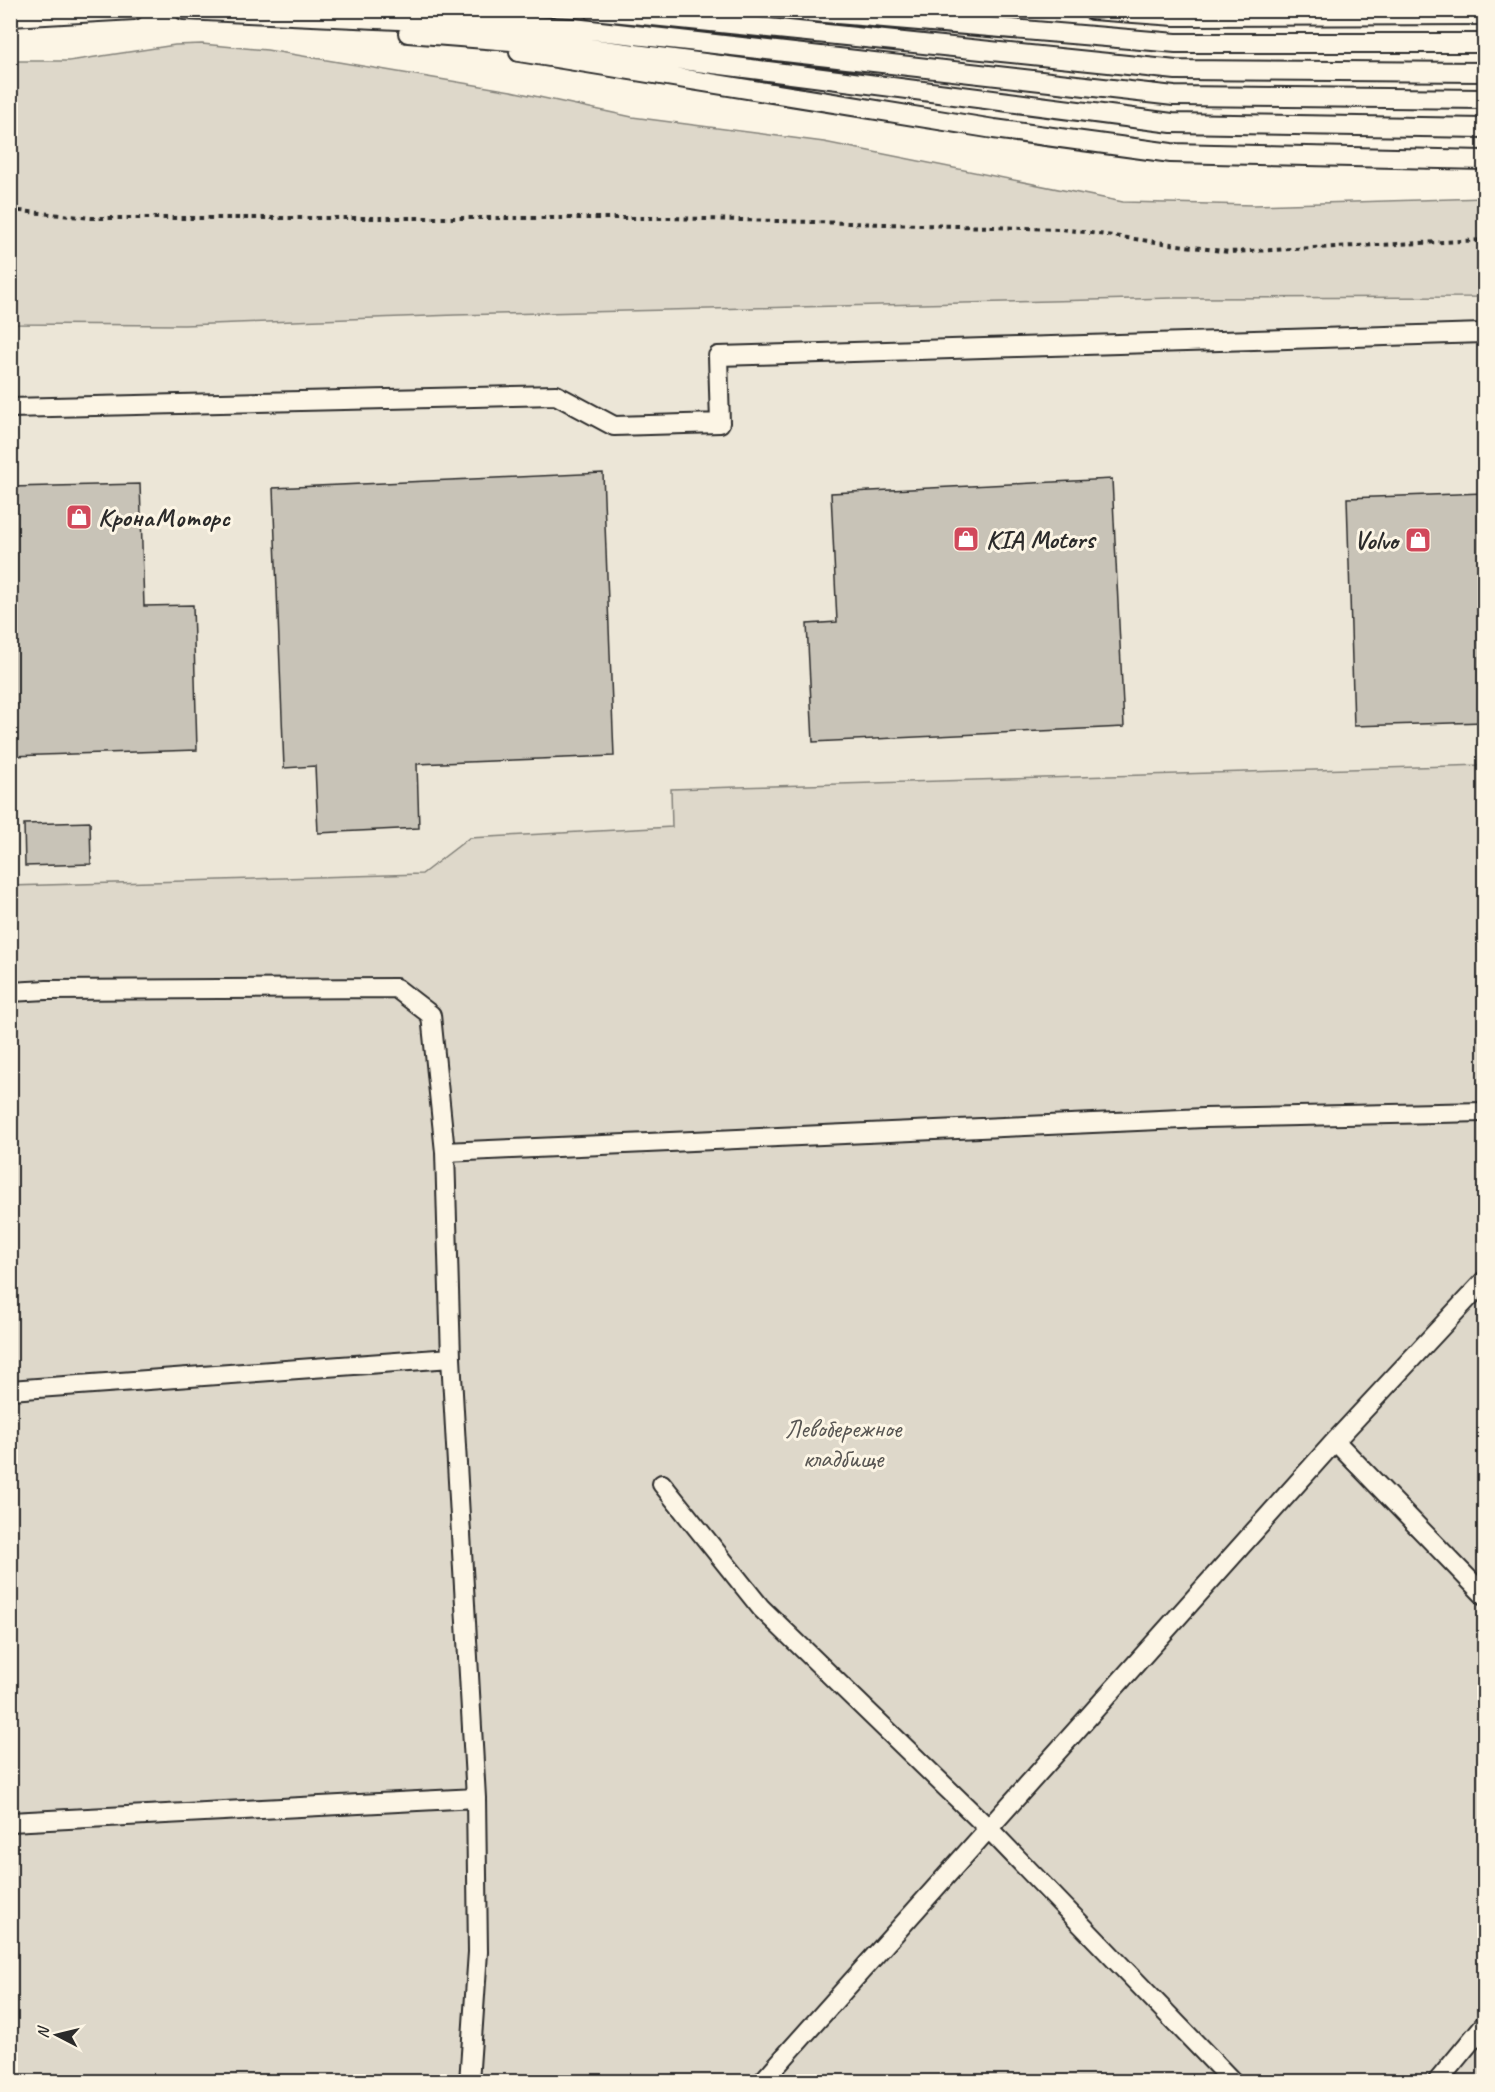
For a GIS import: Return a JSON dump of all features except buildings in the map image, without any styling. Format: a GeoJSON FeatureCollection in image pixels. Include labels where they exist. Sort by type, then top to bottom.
{"type":"FeatureCollection","features":[{"type":"Feature","properties":{"kind":"lane"},"geometry":{"type":"LineString","coordinates":[[10,17],[134,10]]}},
{"type":"Feature","properties":{"kind":"lane"},"geometry":{"type":"LineString","coordinates":[[184,10],[573,28],[1174,96],[1485,99]]}},
{"type":"Feature","properties":{"kind":"lane"},"geometry":{"type":"LineString","coordinates":[[592,10],[1176,70],[1485,72]]}},
{"type":"Feature","properties":{"kind":"lane"},"geometry":{"type":"LineString","coordinates":[[790,10],[1176,43],[1485,43]]}},
{"type":"Feature","properties":{"kind":"lane"},"geometry":{"type":"LineString","coordinates":[[1092,10],[1175,16],[1485,15]]}},
{"type":"Feature","properties":{"kind":"lane"},"geometry":{"type":"LineString","coordinates":[[231,12],[397,32],[573,46],[1172,123],[1485,128]]}},
{"type":"Feature","properties":{"kind":"lane"},"geometry":{"type":"LineString","coordinates":[[397,32],[994,129],[1171,153],[1485,160]]}},
{"type":"Feature","properties":{"kind":"lane"},"geometry":{"type":"LineString","coordinates":[[10,408],[556,395],[614,426],[720,423],[718,356],[1485,333]]}},
{"type":"Feature","properties":{"kind":"lane"},"geometry":{"type":"LineString","coordinates":[[10,992],[396,988],[431,1015],[446,1152],[451,1358],[476,1798],[478,1952],[470,2082]]}},
{"type":"Feature","properties":{"kind":"lane"},"geometry":{"type":"LineString","coordinates":[[446,1152],[1204,1118],[1485,1112]]}},
{"type":"Feature","properties":{"kind":"lane"},"geometry":{"type":"LineString","coordinates":[[762,2082],[1335,1441],[1485,1281]]}},
{"type":"Feature","properties":{"kind":"lane"},"geometry":{"type":"LineString","coordinates":[[10,1390],[451,1358]]}},
{"type":"Feature","properties":{"kind":"lane"},"geometry":{"type":"LineString","coordinates":[[1335,1441],[1485,1594]]}},
{"type":"Feature","properties":{"kind":"lane"},"geometry":{"type":"LineString","coordinates":[[662,1484],[761,1608],[989,1829],[1233,2082]]}},
{"type":"Feature","properties":{"kind":"lane"},"geometry":{"type":"LineString","coordinates":[[10,1822],[476,1798]]}},
{"type":"Feature","properties":{"kind":"lane"},"geometry":{"type":"LineString","coordinates":[[1437,2082],[1485,2025]]}},
{"type":"Feature","properties":{"kind":"path"},"geometry":{"type":"LineString","coordinates":[[10,210],[91,218],[669,218],[1062,229],[1229,252],[1485,240]]}},
{"type":"Feature","properties":{"kind":"shaded area"},"geometry":{"type":"Polygon","coordinates":[[[1484,293],[1484,765],[671,789],[672,827],[469,838],[422,874],[11,886],[10,324],[227,321],[648,306],[1484,293]]]}},
{"type":"Feature","properties":{"kind":"green space"},"geometry":{"type":"Polygon","coordinates":[[[202,44],[267,50],[511,91],[632,117],[824,142],[1123,202],[1254,205],[1484,198],[1484,297],[1173,298],[455,315],[184,325],[11,324],[11,61],[69,61],[175,45],[202,44]]]}},
{"type":"Feature","properties":{"kind":"green space","name":"Левобережное кладбище"},"geometry":{"type":"Polygon","coordinates":[[[1484,765],[1484,2081],[11,2081],[10,886],[422,874],[469,838],[672,827],[671,789],[1484,765]]]}},
{"type":"Feature","properties":{"kind":"place","name":"КронаМоторс"},"geometry":{"type":"Point","coordinates":[79,517]}},
{"type":"Feature","properties":{"kind":"place","name":"KIA Motors"},"geometry":{"type":"Point","coordinates":[966,539]}},
{"type":"Feature","properties":{"kind":"place","name":"Volvo"},"geometry":{"type":"Point","coordinates":[1418,540]}}]}
